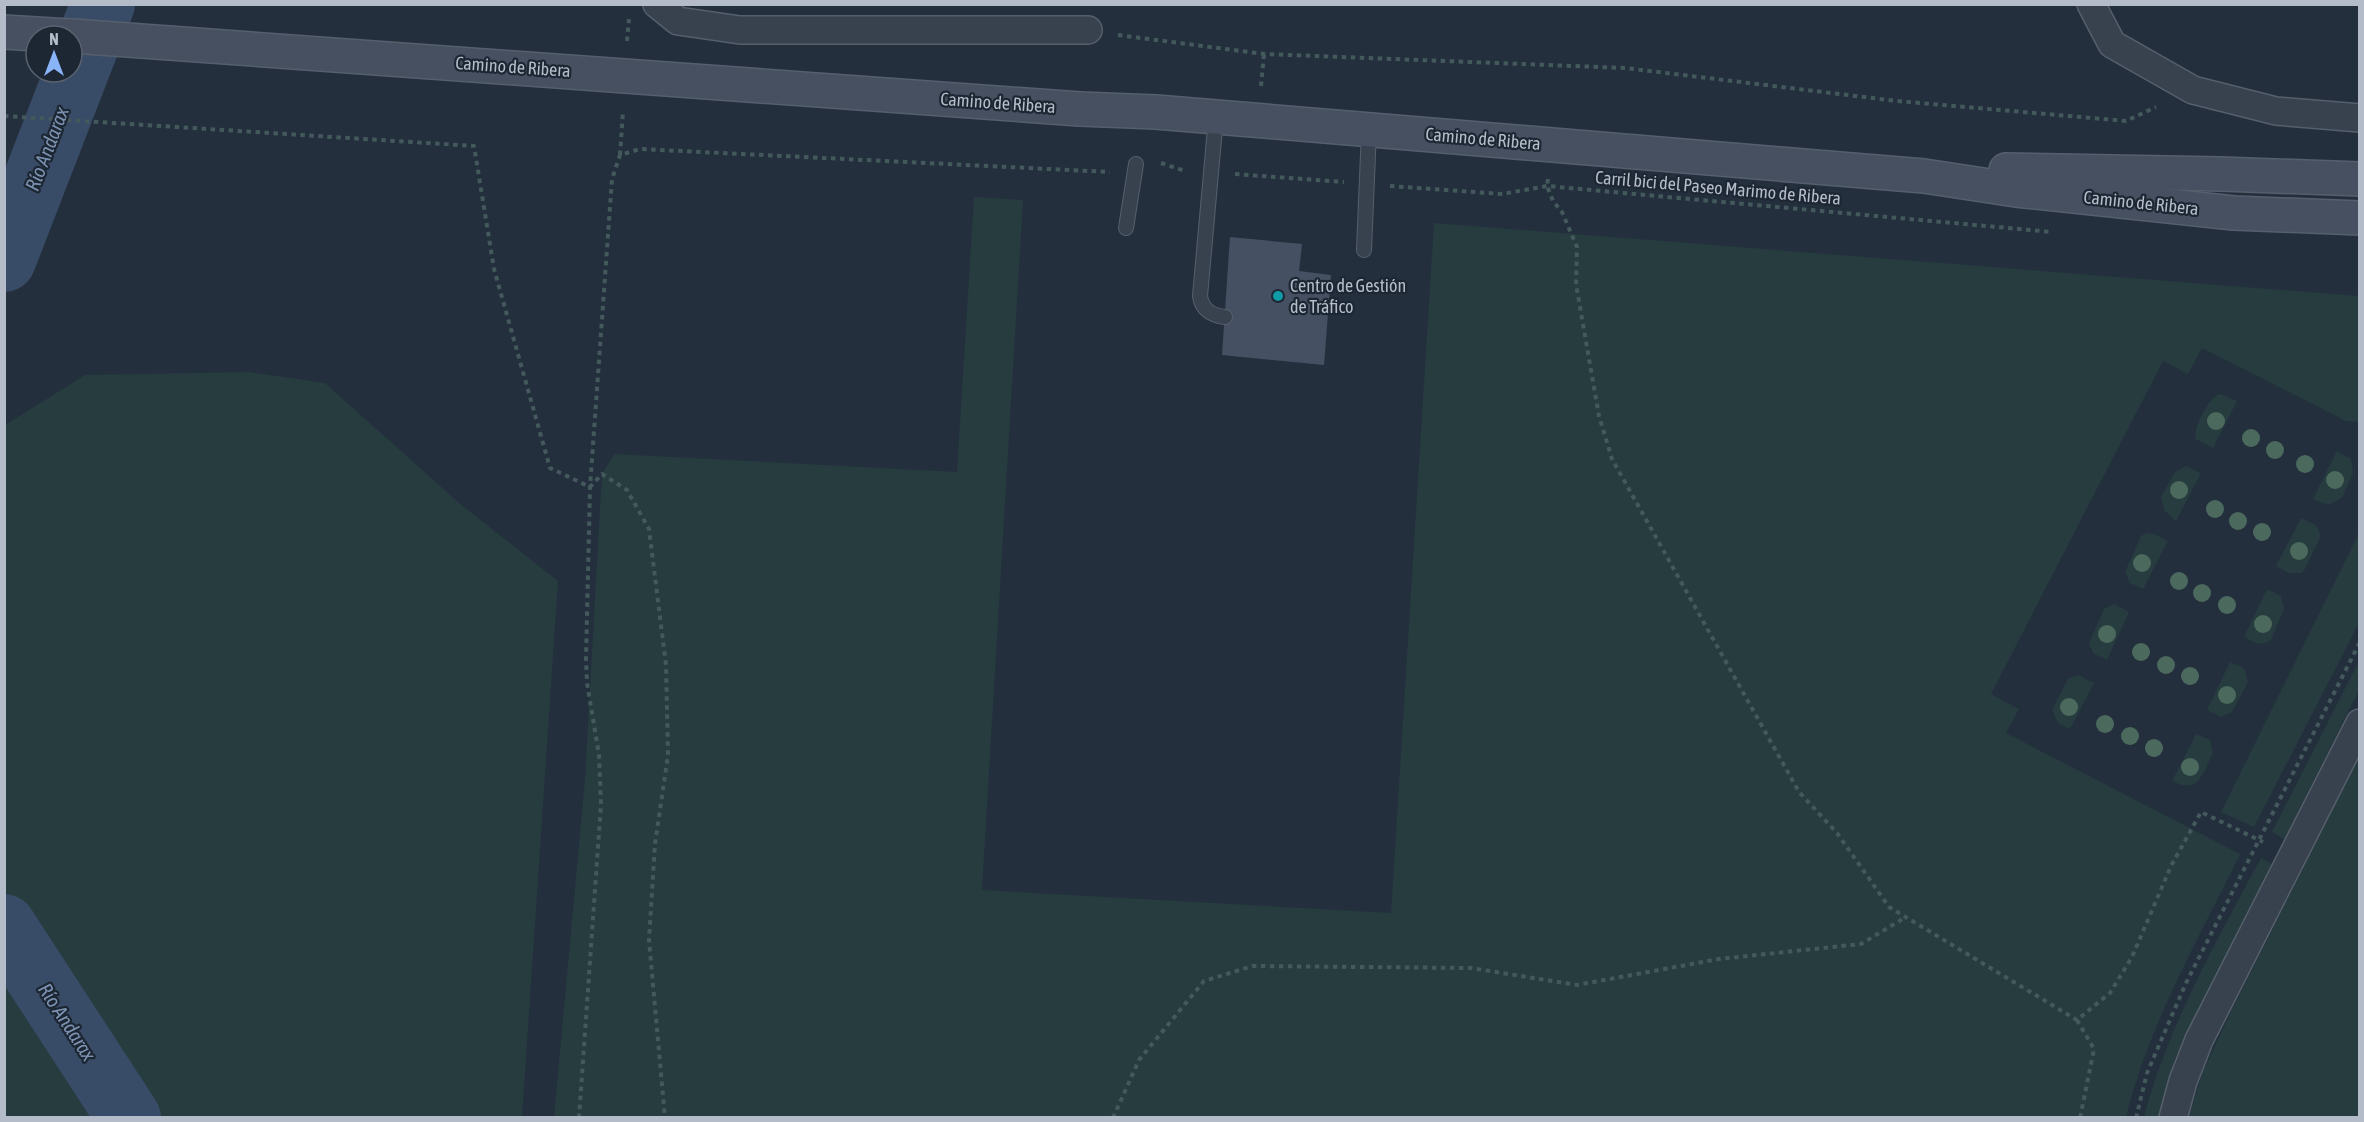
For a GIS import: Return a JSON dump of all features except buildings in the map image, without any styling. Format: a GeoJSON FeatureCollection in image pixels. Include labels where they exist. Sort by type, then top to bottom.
{"type":"FeatureCollection","features":[{"type":"Feature","properties":{"kind":"main road","name":"Camino de Ribera"},"geometry":{"type":"LineString","coordinates":[[4,32],[24,33]]}},
{"type":"Feature","properties":{"kind":"main road","name":"Camino de Ribera"},"geometry":{"type":"LineString","coordinates":[[84,37],[1216,117],[1924,176],[2016,190],[2234,213],[2360,218]]}},
{"type":"Feature","properties":{"kind":"main road","name":"Camino de Ribera"},"geometry":{"type":"LineString","coordinates":[[1924,176],[2017,170],[2360,179]]}},
{"type":"Feature","properties":{"kind":"street"},"geometry":{"type":"LineString","coordinates":[[657,4],[678,21],[740,30],[1088,30]]}},
{"type":"Feature","properties":{"kind":"street"},"geometry":{"type":"LineString","coordinates":[[2091,4],[2112,44],[2193,90],[2276,111],[2360,118]]}},
{"type":"Feature","properties":{"kind":"street"},"geometry":{"type":"LineString","coordinates":[[2173,1118],[2183,1081],[2199,1040],[2360,723]]}},
{"type":"Feature","properties":{"kind":"lane"},"geometry":{"type":"LineString","coordinates":[[1216,117],[1200,296],[1205,310],[1225,317]]}},
{"type":"Feature","properties":{"kind":"lane"},"geometry":{"type":"LineString","coordinates":[[1364,250],[1369,130]]}},
{"type":"Feature","properties":{"kind":"lane"},"geometry":{"type":"LineString","coordinates":[[1126,228],[1137,158]]}},
{"type":"Feature","properties":{"kind":"path"},"geometry":{"type":"LineString","coordinates":[[1088,30],[1264,54],[1625,68],[1897,101],[2126,121],[2193,90]]}},
{"type":"Feature","properties":{"kind":"path"},"geometry":{"type":"LineString","coordinates":[[4,116],[474,146],[494,269],[550,468],[590,487]]}},
{"type":"Feature","properties":{"kind":"path"},"geometry":{"type":"LineString","coordinates":[[1550,145],[1547,186],[1553,201],[1562,212],[1577,247],[1576,284],[1599,416],[1612,459],[1799,792],[1838,833],[1889,907],[2077,1020],[2094,1049],[2080,1118]]}},
{"type":"Feature","properties":{"kind":"path"},"geometry":{"type":"LineString","coordinates":[[579,1118],[601,804],[600,755],[587,683],[586,659],[590,487],[612,179],[620,156],[639,149],[1116,172],[1137,158]]}},
{"type":"Feature","properties":{"kind":"path","name":"Carril bici del Paseo Marimo de Ribera"},"geometry":{"type":"LineString","coordinates":[[1137,158],[1183,171],[1502,194],[1547,186],[2060,232]]}},
{"type":"Feature","properties":{"kind":"path"},"geometry":{"type":"LineString","coordinates":[[590,487],[602,474],[627,490],[649,529],[666,664],[668,755],[655,844],[649,940],[665,1118]]}},
{"type":"Feature","properties":{"kind":"path"},"geometry":{"type":"LineString","coordinates":[[2136,1118],[2147,1073],[2163,1033],[2360,642]]}},
{"type":"Feature","properties":{"kind":"path"},"geometry":{"type":"LineString","coordinates":[[2077,1020],[2110,993],[2132,957],[2171,866],[2202,812],[2292,857]]}},
{"type":"Feature","properties":{"kind":"path"},"geometry":{"type":"LineString","coordinates":[[1113,1118],[1139,1060],[1204,981],[1253,966],[1472,968],[1577,985],[1719,959],[1861,944],[1906,917]]}},
{"type":"Feature","properties":{"kind":"green space"},"geometry":{"type":"Polygon","coordinates":[[[974,197],[1023,200],[982,890],[1391,913],[1434,223],[2359,296],[2359,422],[2346,421],[2202,348],[2188,374],[2163,361],[1991,694],[2019,709],[2006,733],[2240,854],[2161,1016],[2126,1117],[554,1117],[585,779],[602,474],[614,454],[957,472],[974,197]]]}},
{"type":"Feature","properties":{"kind":"green space"},"geometry":{"type":"Polygon","coordinates":[[[249,372],[325,383],[459,503],[558,581],[522,1117],[5,1117],[5,425],[85,375],[249,372]]]}},
{"type":"Feature","properties":{"kind":"green space"},"geometry":{"type":"Polygon","coordinates":[[[2220,394],[2237,401],[2213,448],[2196,439],[2195,435],[2199,421],[2207,407],[2220,394]]]}},
{"type":"Feature","properties":{"kind":"green space"},"geometry":{"type":"Polygon","coordinates":[[[2337,451],[2351,459],[2353,473],[2342,498],[2328,505],[2313,499],[2337,451]]]}},
{"type":"Feature","properties":{"kind":"green space"},"geometry":{"type":"Polygon","coordinates":[[[2186,466],[2201,473],[2176,521],[2164,510],[2161,497],[2175,472],[2186,466]]]}},
{"type":"Feature","properties":{"kind":"green space"},"geometry":{"type":"Polygon","coordinates":[[[2301,518],[2316,525],[2321,536],[2302,573],[2289,573],[2276,566],[2301,518]]]}},
{"type":"Feature","properties":{"kind":"green space"},"geometry":{"type":"Polygon","coordinates":[[[2147,533],[2168,541],[2143,589],[2130,583],[2125,572],[2141,536],[2147,533]]]}},
{"type":"Feature","properties":{"kind":"green space"},"geometry":{"type":"Polygon","coordinates":[[[2359,533],[2359,623],[2254,827],[2221,812],[2359,533]]]}},
{"type":"Feature","properties":{"kind":"green space"},"geometry":{"type":"Polygon","coordinates":[[[2267,589],[2281,596],[2284,609],[2271,640],[2258,644],[2244,637],[2267,589]]]}},
{"type":"Feature","properties":{"kind":"green space"},"geometry":{"type":"Polygon","coordinates":[[[2114,604],[2129,612],[2107,660],[2093,653],[2089,643],[2104,609],[2114,604]]]}},
{"type":"Feature","properties":{"kind":"green space"},"geometry":{"type":"Polygon","coordinates":[[[2359,661],[2359,690],[2284,839],[2272,832],[2359,661]]]}},
{"type":"Feature","properties":{"kind":"green space"},"geometry":{"type":"Polygon","coordinates":[[[2230,662],[2244,668],[2248,682],[2232,712],[2221,717],[2207,710],[2230,662]]]}},
{"type":"Feature","properties":{"kind":"green space"},"geometry":{"type":"Polygon","coordinates":[[[2078,675],[2094,683],[2070,729],[2058,723],[2052,710],[2068,679],[2078,675]]]}},
{"type":"Feature","properties":{"kind":"green space"},"geometry":{"type":"Polygon","coordinates":[[[2196,734],[2210,740],[2213,753],[2202,775],[2194,784],[2181,785],[2172,781],[2196,734]]]}},
{"type":"Feature","properties":{"kind":"green space"},"geometry":{"type":"Polygon","coordinates":[[[2359,757],[2359,1117],[2189,1117],[2202,1073],[2359,757]]]}},
{"type":"Feature","properties":{"kind":"green space"},"geometry":{"type":"Polygon","coordinates":[[[2261,858],[2272,864],[2175,1059],[2158,1117],[2144,1117],[2154,1083],[2180,1017],[2261,858]]]}},
{"type":"Feature","properties":{"kind":"waterway","name":"Río Andarax"},"geometry":{"type":"LineString","coordinates":[[4,260],[103,4]]}},
{"type":"Feature","properties":{"kind":"waterway","name":"Río Andarax"},"geometry":{"type":"LineString","coordinates":[[4,926],[129,1118]]}},
{"type":"Feature","properties":{"kind":"place","name":"Centro de Gestión de Tráfico"},"geometry":{"type":"Point","coordinates":[1278,296]}}]}
